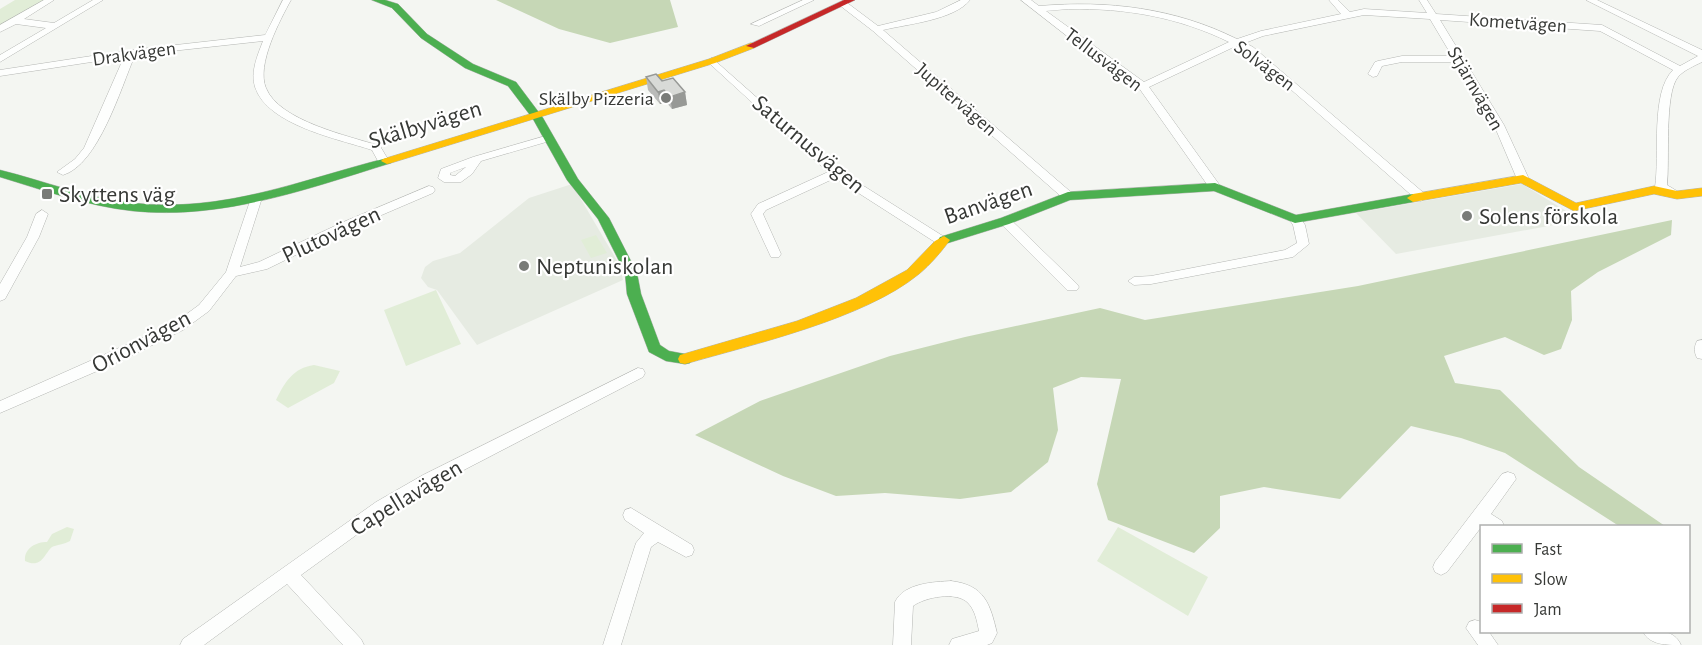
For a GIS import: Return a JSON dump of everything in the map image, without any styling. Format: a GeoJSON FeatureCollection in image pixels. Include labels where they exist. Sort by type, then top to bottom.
{"type":"FeatureCollection","features":[{"type":"Feature","properties":{"kind":"street"},"geometry":{"type":"LineString","coordinates":[[0,29],[50,0]]}},
{"type":"Feature","properties":{"kind":"street"},"geometry":{"type":"LineString","coordinates":[[0,58],[99,0]]}},
{"type":"Feature","properties":{"kind":"street"},"geometry":{"type":"LineString","coordinates":[[287,0],[269,36],[260,87],[278,110],[292,118],[376,148],[383,161]]}},
{"type":"Feature","properties":{"kind":"street"},"geometry":{"type":"LineString","coordinates":[[376,0],[395,6],[424,36],[469,66],[512,84],[535,114],[549,138],[477,159]]}},
{"type":"Feature","properties":{"kind":"street"},"geometry":{"type":"LineString","coordinates":[[756,24],[810,0]]}},
{"type":"Feature","properties":{"kind":"street"},"geometry":{"type":"LineString","coordinates":[[876,29],[948,11],[962,6],[966,0]]}},
{"type":"Feature","properties":{"kind":"street","name":"Tellusvägen"},"geometry":{"type":"LineString","coordinates":[[1025,0],[1040,9],[1093,52],[1143,86],[1215,187]]}},
{"type":"Feature","properties":{"kind":"street"},"geometry":{"type":"LineString","coordinates":[[1333,0],[1348,16]]}},
{"type":"Feature","properties":{"kind":"street","name":"Stjärnvägen"},"geometry":{"type":"LineString","coordinates":[[1423,0],[1499,125],[1523,179]]}},
{"type":"Feature","properties":{"kind":"street"},"geometry":{"type":"LineString","coordinates":[[1590,0],[1702,56]]}},
{"type":"Feature","properties":{"kind":"street","name":"Skälbyvägen"},"geometry":{"type":"LineString","coordinates":[[0,173],[68,194],[120,206],[187,210],[255,201],[712,61],[773,38],[847,2]]}},
{"type":"Feature","properties":{"kind":"street","name":"Jupitervägen"},"geometry":{"type":"LineString","coordinates":[[847,2],[1068,196]]}},
{"type":"Feature","properties":{"kind":"street","name":"Solvägen"},"geometry":{"type":"LineString","coordinates":[[1040,9],[1080,2],[1158,8],[1206,27],[1250,49],[1421,197]]}},
{"type":"Feature","properties":{"kind":"street","name":"Kometvägen"},"geometry":{"type":"LineString","coordinates":[[1143,86],[1236,42],[1261,34],[1364,12],[1602,28],[1680,70]]}},
{"type":"Feature","properties":{"kind":"street"},"geometry":{"type":"LineString","coordinates":[[15,21],[55,26]]}},
{"type":"Feature","properties":{"kind":"street","name":"Drakvägen"},"geometry":{"type":"LineString","coordinates":[[0,73],[131,52],[269,36]]}},
{"type":"Feature","properties":{"kind":"street"},"geometry":{"type":"LineString","coordinates":[[63,172],[79,161],[89,149],[131,52]]}},
{"type":"Feature","properties":{"kind":"street"},"geometry":{"type":"LineString","coordinates":[[1677,195],[1661,186],[1667,94],[1671,79],[1680,70],[1702,56]]}},
{"type":"Feature","properties":{"kind":"street"},"geometry":{"type":"LineString","coordinates":[[1373,74],[1378,64],[1402,59],[1459,59]]}},
{"type":"Feature","properties":{"kind":"street","name":"Saturnusvägen"},"geometry":{"type":"LineString","coordinates":[[712,61],[836,173],[942,241]]}},
{"type":"Feature","properties":{"kind":"street","name":"Banvägen"},"geometry":{"type":"LineString","coordinates":[[549,138],[573,180],[603,218],[631,273],[634,294],[654,348],[666,356],[683,360],[776,333],[873,296],[914,272],[942,241],[1005,221],[1068,196],[1215,187],[1295,219]]}},
{"type":"Feature","properties":{"kind":"street"},"geometry":{"type":"LineString","coordinates":[[776,254],[757,214],[762,207],[836,173]]}},
{"type":"Feature","properties":{"kind":"street"},"geometry":{"type":"LineString","coordinates":[[1134,281],[1151,280],[1289,254],[1303,244],[1299,225],[1295,219],[1523,179],[1574,207],[1654,190],[1677,195],[1702,192]]}},
{"type":"Feature","properties":{"kind":"street","name":"Plutovägen"},"geometry":{"type":"LineString","coordinates":[[232,273],[263,266],[345,226],[429,190]]}},
{"type":"Feature","properties":{"kind":"street","name":"Orionvägen"},"geometry":{"type":"LineString","coordinates":[[0,406],[39,392],[178,327],[204,308],[232,273],[255,201]]}},
{"type":"Feature","properties":{"kind":"street"},"geometry":{"type":"LineString","coordinates":[[0,296],[33,237],[42,214]]}},
{"type":"Feature","properties":{"kind":"street"},"geometry":{"type":"LineString","coordinates":[[1005,221],[1072,287]]}},
{"type":"Feature","properties":{"kind":"street"},"geometry":{"type":"LineString","coordinates":[[1702,345],[1702,354]]}},
{"type":"Feature","properties":{"kind":"street","name":"Capellavägen"},"geometry":{"type":"LineString","coordinates":[[189,645],[382,507],[429,480],[638,373]]}},
{"type":"Feature","properties":{"kind":"street"},"geometry":{"type":"LineString","coordinates":[[1440,567],[1508,479]]}},
{"type":"Feature","properties":{"kind":"street"},"geometry":{"type":"LineString","coordinates":[[631,515],[686,550]]}},
{"type":"Feature","properties":{"kind":"street"},"geometry":{"type":"LineString","coordinates":[[1480,516],[1494,525]]}},
{"type":"Feature","properties":{"kind":"street"},"geometry":{"type":"LineString","coordinates":[[612,645],[644,543],[657,533]]}},
{"type":"Feature","properties":{"kind":"street"},"geometry":{"type":"LineString","coordinates":[[288,573],[355,645]]}},
{"type":"Feature","properties":{"kind":"street"},"geometry":{"type":"LineString","coordinates":[[902,645],[904,602],[914,593],[959,588],[972,594],[983,607],[990,641],[958,645]]}},
{"type":"Feature","properties":{"kind":"street"},"geometry":{"type":"LineString","coordinates":[[1475,628],[1489,645]]}},
{"type":"Feature","properties":{"kind":"street"},"geometry":{"type":"LineString","coordinates":[[1654,633],[1672,645]]}},
{"type":"Feature","properties":{"kind":"shaded area","name":"Neptuniskolan"},"geometry":{"type":"Polygon","coordinates":[[[572,184],[619,264],[623,280],[477,345],[437,290],[428,287],[421,278],[425,267],[433,261],[460,253],[529,198],[572,184]]]}},
{"type":"Feature","properties":{"kind":"shaded area","name":"Solens förskola"},"geometry":{"type":"Polygon","coordinates":[[[1522,184],[1581,220],[1396,254],[1356,213],[1522,184]]]}},
{"type":"Feature","properties":{"kind":"green space"},"geometry":{"type":"Polygon","coordinates":[[[15,0],[45,0],[0,26],[0,9],[15,0]]]}},
{"type":"Feature","properties":{"kind":"green space"},"geometry":{"type":"Polygon","coordinates":[[[496,0],[670,0],[678,27],[610,43],[559,29],[496,0]]]}},
{"type":"Feature","properties":{"kind":"green space"},"geometry":{"type":"Polygon","coordinates":[[[1672,220],[1671,235],[1598,272],[1571,291],[1572,320],[1561,349],[1544,355],[1505,337],[1444,356],[1455,383],[1500,390],[1579,467],[1664,525],[1617,525],[1505,453],[1461,438],[1411,426],[1340,499],[1264,487],[1220,496],[1220,528],[1194,553],[1108,520],[1097,484],[1121,379],[1081,377],[1053,388],[1058,430],[1048,462],[1011,492],[960,499],[885,493],[836,496],[783,476],[695,435],[760,401],[890,356],[965,337],[1100,308],[1145,320],[1358,286],[1672,220]]]}},
{"type":"Feature","properties":{"kind":"green space"},"geometry":{"type":"Polygon","coordinates":[[[596,235],[607,253],[591,258],[581,240],[596,235]]]}},
{"type":"Feature","properties":{"kind":"green space"},"geometry":{"type":"Polygon","coordinates":[[[436,290],[461,344],[406,366],[384,310],[436,290]]]}},
{"type":"Feature","properties":{"kind":"green space"},"geometry":{"type":"Polygon","coordinates":[[[314,365],[340,371],[334,383],[288,408],[276,400],[290,377],[300,369],[314,365]]]}},
{"type":"Feature","properties":{"kind":"green space"},"geometry":{"type":"Polygon","coordinates":[[[67,527],[74,529],[70,541],[52,547],[39,562],[25,561],[29,549],[39,543],[47,542],[52,534],[67,527]]]}},
{"type":"Feature","properties":{"kind":"green space"},"geometry":{"type":"Polygon","coordinates":[[[1118,527],[1208,577],[1188,616],[1097,561],[1118,527]]]}},
{"type":"Feature","properties":{"kind":"building"},"geometry":{"type":"Polygon","coordinates":[[[656,74],[662,81],[673,78],[685,92],[670,97],[664,90],[658,92],[646,77],[656,74]]]}},
{"type":"Feature","properties":{"kind":"traffic: fast"},"geometry":{"type":"LineString","coordinates":[[376,0],[395,6],[424,36],[469,66],[512,84],[538,118],[573,180],[603,218],[631,273],[634,294],[654,348],[666,356],[685,359]]}},
{"type":"Feature","properties":{"kind":"traffic: fast"},"geometry":{"type":"LineString","coordinates":[[0,173],[99,201],[133,207],[166,209],[198,208],[262,198],[387,161]]}},
{"type":"Feature","properties":{"kind":"traffic: fast"},"geometry":{"type":"LineString","coordinates":[[944,240],[1005,221],[1068,196],[1215,187],[1295,219],[1413,198]]}},
{"type":"Feature","properties":{"kind":"traffic: slow"},"geometry":{"type":"LineString","coordinates":[[387,161],[712,61],[751,46]]}},
{"type":"Feature","properties":{"kind":"traffic: slow"},"geometry":{"type":"LineString","coordinates":[[1413,198],[1523,179],[1574,207],[1654,190],[1677,195],[1702,192]]}},
{"type":"Feature","properties":{"kind":"traffic: slow"},"geometry":{"type":"LineString","coordinates":[[685,359],[772,334],[860,302],[912,273],[944,240]]}},
{"type":"Feature","properties":{"kind":"traffic: jam"},"geometry":{"type":"LineString","coordinates":[[751,46],[851,0]]}},
{"type":"Feature","properties":{"kind":"place","name":"Skälby Pizzeria"},"geometry":{"type":"Point","coordinates":[666,98]}},
{"type":"Feature","properties":{"kind":"place","name":"Skyttens väg"},"geometry":{"type":"Point","coordinates":[47,194]}},
{"type":"Feature","properties":{"kind":"place","name":"Solens förskola"},"geometry":{"type":"Point","coordinates":[1467,216]}},
{"type":"Feature","properties":{"kind":"place","name":"Neptuniskolan"},"geometry":{"type":"Point","coordinates":[524,266]}}]}
